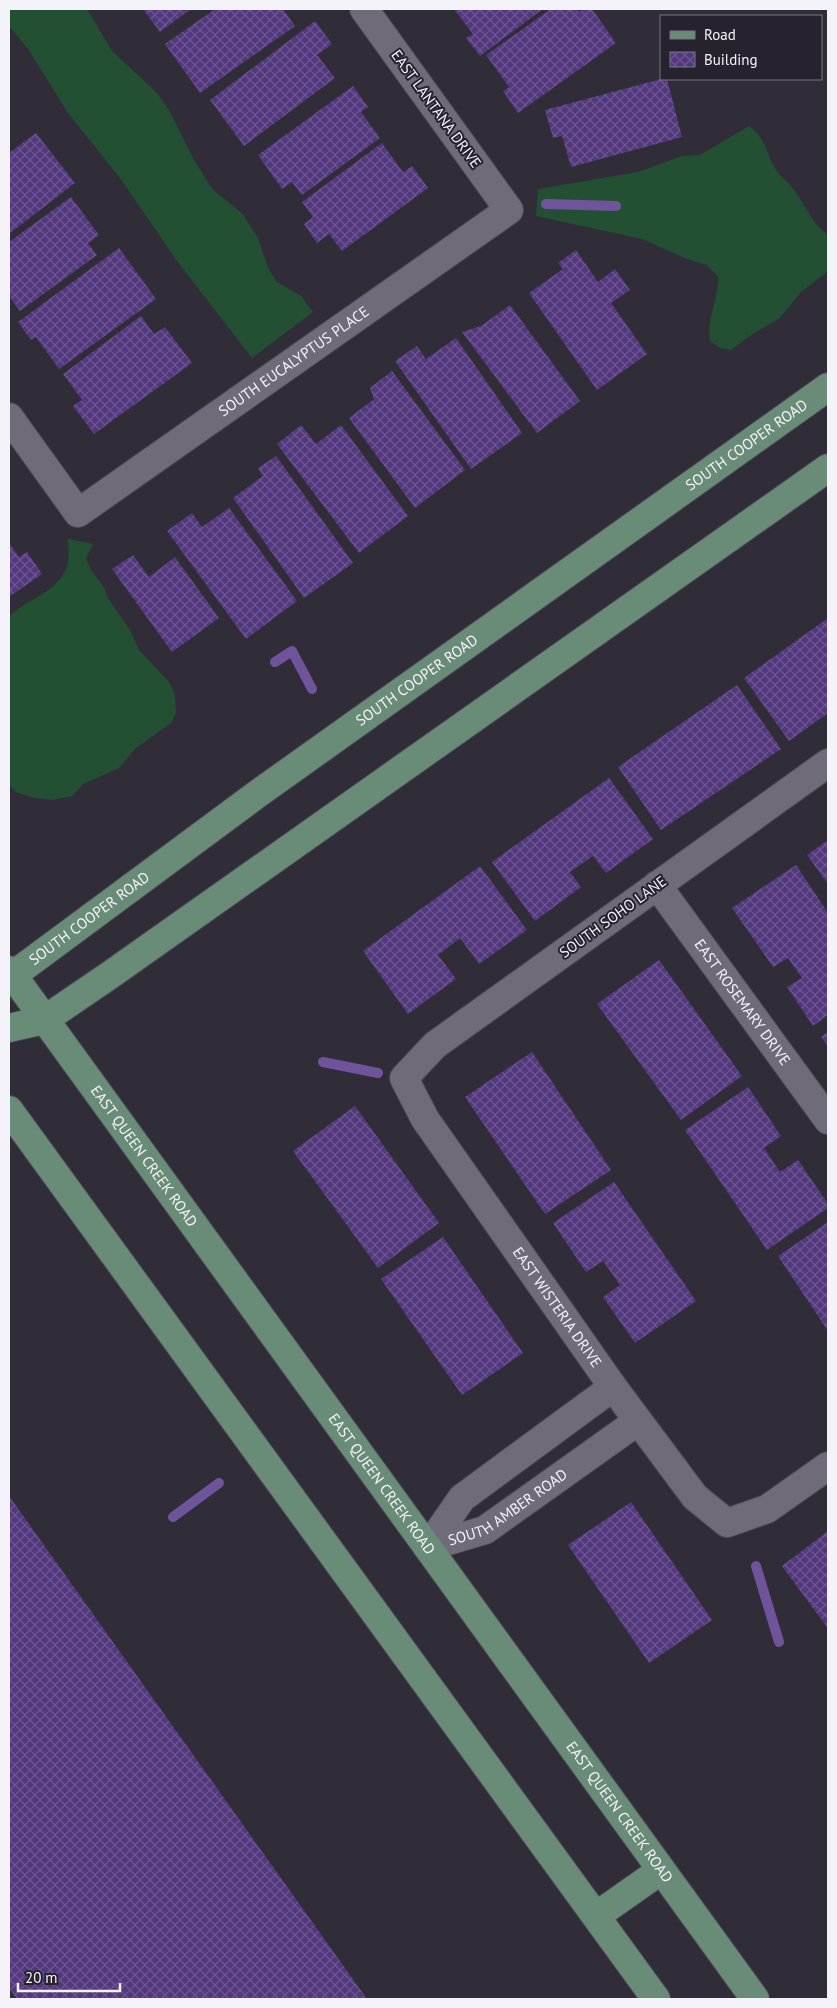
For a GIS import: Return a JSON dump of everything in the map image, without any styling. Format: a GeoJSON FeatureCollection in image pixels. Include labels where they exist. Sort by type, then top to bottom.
{"type":"FeatureCollection","features":[{"type":"Feature","properties":{"kind":"main road","name":"SOUTH COOPER ROAD"},"geometry":{"type":"LineString","coordinates":[[10,974],[264,789],[828,387]]}},
{"type":"Feature","properties":{"kind":"main road"},"geometry":{"type":"LineString","coordinates":[[9,1028],[44,1020],[828,468]]}},
{"type":"Feature","properties":{"kind":"main road","name":"EAST QUEEN CREEK ROAD"},"geometry":{"type":"LineString","coordinates":[[10,974],[428,1547],[660,1871],[755,1999]]}},
{"type":"Feature","properties":{"kind":"main road"},"geometry":{"type":"LineString","coordinates":[[9,1110],[656,1999]]}},
{"type":"Feature","properties":{"kind":"main road"},"geometry":{"type":"LineString","coordinates":[[596,1916],[660,1871]]}},
{"type":"Feature","properties":{"kind":"street","name":"EAST LANTANA DRIVE"},"geometry":{"type":"LineString","coordinates":[[364,9],[509,210]]}},
{"type":"Feature","properties":{"kind":"street","name":"SOUTH EUCALYPTUS PLACE"},"geometry":{"type":"LineString","coordinates":[[9,416],[78,513],[509,210]]}},
{"type":"Feature","properties":{"kind":"street","name":"SOUTH SOHO LANE"},"geometry":{"type":"LineString","coordinates":[[404,1078],[435,1045],[828,763]]}},
{"type":"Feature","properties":{"kind":"street","name":"EAST ROSEMARY DRIVE"},"geometry":{"type":"LineString","coordinates":[[657,885],[828,1120]]}},
{"type":"Feature","properties":{"kind":"street","name":"EAST WISTERIA DRIVE"},"geometry":{"type":"LineString","coordinates":[[404,1078],[425,1118],[613,1387],[695,1498],[727,1523],[767,1509],[828,1466]]}},
{"type":"Feature","properties":{"kind":"street","name":"SOUTH AMBER ROAD"},"geometry":{"type":"LineString","coordinates":[[428,1547],[462,1498],[613,1387]]}},
{"type":"Feature","properties":{"kind":"street","name":"SOUTH AMBER ROAD"},"geometry":{"type":"LineString","coordinates":[[428,1547],[484,1530],[638,1421]]}},
{"type":"Feature","properties":{"kind":"street"},"geometry":{"type":"LineString","coordinates":[[535,1443],[560,1477]]}},
{"type":"Feature","properties":{"kind":"green space"},"geometry":{"type":"Polygon","coordinates":[[[9,9],[87,9],[112,51],[157,93],[169,110],[194,160],[213,190],[242,213],[258,238],[268,268],[277,282],[301,296],[313,312],[252,358],[177,261],[120,178],[68,113],[28,49],[9,26],[9,9]]]}},
{"type":"Feature","properties":{"kind":"green space"},"geometry":{"type":"Polygon","coordinates":[[[749,126],[761,139],[777,171],[796,192],[812,218],[828,235],[828,271],[801,292],[779,319],[754,333],[731,350],[720,348],[710,341],[711,317],[717,293],[718,277],[707,265],[687,259],[642,239],[536,216],[538,189],[638,172],[682,156],[700,155],[749,126]]]}},
{"type":"Feature","properties":{"kind":"green space"},"geometry":{"type":"Polygon","coordinates":[[[68,539],[93,544],[86,558],[91,570],[130,630],[139,650],[169,682],[175,695],[176,713],[171,723],[136,748],[119,768],[83,784],[72,796],[53,800],[34,798],[16,792],[9,785],[9,617],[56,584],[68,564],[68,539]]]}},
{"type":"Feature","properties":{"kind":"building"},"geometry":{"type":"Polygon","coordinates":[[[143,9],[191,9],[160,32],[143,9]]]}},
{"type":"Feature","properties":{"kind":"building"},"geometry":{"type":"Polygon","coordinates":[[[215,9],[283,9],[295,26],[200,93],[165,44],[215,9]]]}},
{"type":"Feature","properties":{"kind":"building"},"geometry":{"type":"Polygon","coordinates":[[[454,9],[543,9],[480,56],[466,38],[473,34],[454,9]]]}},
{"type":"Feature","properties":{"kind":"building"},"geometry":{"type":"Polygon","coordinates":[[[551,9],[577,9],[579,12],[583,9],[592,9],[616,43],[518,113],[503,91],[509,87],[486,55],[551,9]]]}},
{"type":"Feature","properties":{"kind":"building"},"geometry":{"type":"Polygon","coordinates":[[[315,21],[332,44],[317,55],[335,78],[244,146],[210,100],[315,21]]]}},
{"type":"Feature","properties":{"kind":"building"},"geometry":{"type":"Polygon","coordinates":[[[660,79],[667,80],[682,137],[571,167],[562,136],[553,138],[545,110],[660,79]]]}},
{"type":"Feature","properties":{"kind":"building"},"geometry":{"type":"Polygon","coordinates":[[[353,86],[368,107],[361,112],[380,138],[302,195],[292,182],[282,189],[258,155],[353,86]]]}},
{"type":"Feature","properties":{"kind":"building"},"geometry":{"type":"Polygon","coordinates":[[[36,133],[75,183],[9,234],[9,153],[36,133]]]}},
{"type":"Feature","properties":{"kind":"building"},"geometry":{"type":"Polygon","coordinates":[[[382,143],[403,172],[412,166],[428,188],[342,251],[329,234],[317,243],[304,224],[313,217],[302,202],[382,143]]]}},
{"type":"Feature","properties":{"kind":"building"},"geometry":{"type":"Polygon","coordinates":[[[71,197],[99,235],[88,243],[97,255],[20,311],[9,296],[9,242],[71,197]]]}},
{"type":"Feature","properties":{"kind":"building"},"geometry":{"type":"Polygon","coordinates":[[[119,248],[156,299],[59,369],[36,337],[31,340],[18,322],[119,248]]]}},
{"type":"Feature","properties":{"kind":"building"},"geometry":{"type":"Polygon","coordinates":[[[576,250],[598,282],[615,269],[630,290],[611,303],[647,354],[597,390],[529,293],[563,269],[558,263],[576,250]]]}},
{"type":"Feature","properties":{"kind":"building"},"geometry":{"type":"Polygon","coordinates":[[[510,305],[580,401],[537,433],[462,332],[481,326],[510,305]]]}},
{"type":"Feature","properties":{"kind":"building"},"geometry":{"type":"Polygon","coordinates":[[[141,316],[154,334],[165,327],[192,363],[94,434],[73,406],[82,400],[63,374],[141,316]]]}},
{"type":"Feature","properties":{"kind":"building"},"geometry":{"type":"Polygon","coordinates":[[[456,338],[522,433],[471,469],[395,361],[417,346],[426,359],[456,338]]]}},
{"type":"Feature","properties":{"kind":"building"},"geometry":{"type":"Polygon","coordinates":[[[392,371],[465,470],[415,508],[349,418],[374,399],[370,388],[392,371]]]}},
{"type":"Feature","properties":{"kind":"building"},"geometry":{"type":"Polygon","coordinates":[[[301,425],[316,444],[341,425],[408,516],[359,553],[277,444],[301,425]]]}},
{"type":"Feature","properties":{"kind":"building"},"geometry":{"type":"Polygon","coordinates":[[[276,456],[353,563],[304,598],[233,498],[263,476],[258,468],[276,456]]]}},
{"type":"Feature","properties":{"kind":"building"},"geometry":{"type":"Polygon","coordinates":[[[229,508],[297,601],[246,639],[167,531],[192,513],[202,527],[229,508]]]}},
{"type":"Feature","properties":{"kind":"building"},"geometry":{"type":"Polygon","coordinates":[[[9,543],[19,557],[27,552],[42,574],[9,597],[9,543]]]}},
{"type":"Feature","properties":{"kind":"building"},"geometry":{"type":"Polygon","coordinates":[[[133,555],[149,577],[175,557],[219,618],[172,652],[112,569],[133,555]]]}},
{"type":"Feature","properties":{"kind":"building"},"geometry":{"type":"Polygon","coordinates":[[[828,618],[828,713],[789,741],[744,678],[828,618]]]}},
{"type":"Feature","properties":{"kind":"building"},"geometry":{"type":"Polygon","coordinates":[[[737,685],[781,749],[661,830],[618,767],[737,685]]]}},
{"type":"Feature","properties":{"kind":"building"},"geometry":{"type":"Polygon","coordinates":[[[609,778],[653,839],[606,873],[593,856],[570,872],[581,887],[535,921],[492,862],[609,778]]]}},
{"type":"Feature","properties":{"kind":"building"},"geometry":{"type":"Polygon","coordinates":[[[828,840],[828,884],[807,855],[828,840]]]}},
{"type":"Feature","properties":{"kind":"building"},"geometry":{"type":"Polygon","coordinates":[[[796,865],[828,913],[828,1015],[813,1026],[787,987],[802,978],[788,958],[773,967],[732,908],[796,865]]]}},
{"type":"Feature","properties":{"kind":"building"},"geometry":{"type":"Polygon","coordinates":[[[480,866],[527,930],[479,964],[460,938],[438,955],[456,979],[408,1014],[363,951],[480,866]]]}},
{"type":"Feature","properties":{"kind":"building"},"geometry":{"type":"Polygon","coordinates":[[[659,960],[742,1076],[681,1120],[597,1004],[659,960]]]}},
{"type":"Feature","properties":{"kind":"building"},"geometry":{"type":"Polygon","coordinates":[[[828,1032],[828,1046],[821,1037],[828,1032]]]}},
{"type":"Feature","properties":{"kind":"building"},"geometry":{"type":"Polygon","coordinates":[[[532,1052],[611,1170],[545,1214],[465,1097],[532,1052]]]}},
{"type":"Feature","properties":{"kind":"building"},"geometry":{"type":"Polygon","coordinates":[[[748,1087],[781,1136],[764,1148],[780,1172],[798,1160],[828,1204],[828,1208],[767,1250],[685,1130],[748,1087]]]}},
{"type":"Feature","properties":{"kind":"building"},"geometry":{"type":"Polygon","coordinates":[[[355,1106],[439,1223],[378,1268],[293,1151],[355,1106]]]}},
{"type":"Feature","properties":{"kind":"building"},"geometry":{"type":"Polygon","coordinates":[[[614,1182],[696,1301],[635,1343],[603,1297],[620,1285],[603,1261],[586,1272],[553,1223],[614,1182]]]}},
{"type":"Feature","properties":{"kind":"building"},"geometry":{"type":"Polygon","coordinates":[[[828,1222],[828,1331],[778,1256],[828,1222]]]}},
{"type":"Feature","properties":{"kind":"building"},"geometry":{"type":"Polygon","coordinates":[[[443,1237],[523,1353],[462,1395],[381,1279],[443,1237]]]}},
{"type":"Feature","properties":{"kind":"building"},"geometry":{"type":"Polygon","coordinates":[[[9,1496],[367,1999],[17,1999],[9,1988],[9,1496]]]}},
{"type":"Feature","properties":{"kind":"building"},"geometry":{"type":"Polygon","coordinates":[[[631,1502],[712,1620],[649,1663],[568,1545],[631,1502]]]}},
{"type":"Feature","properties":{"kind":"building"},"geometry":{"type":"Polygon","coordinates":[[[828,1531],[828,1626],[827,1627],[782,1566],[828,1531]]]}},
{"type":"Feature","properties":{"kind":"waterway"},"geometry":{"type":"LineString","coordinates":[[546,204],[616,206]]}},
{"type":"Feature","properties":{"kind":"waterway"},"geometry":{"type":"LineString","coordinates":[[275,662],[292,651],[312,689]]}},
{"type":"Feature","properties":{"kind":"waterway"},"geometry":{"type":"LineString","coordinates":[[323,1062],[378,1073]]}},
{"type":"Feature","properties":{"kind":"waterway"},"geometry":{"type":"LineString","coordinates":[[173,1517],[219,1483]]}},
{"type":"Feature","properties":{"kind":"waterway"},"geometry":{"type":"LineString","coordinates":[[756,1566],[779,1642]]}}]}
